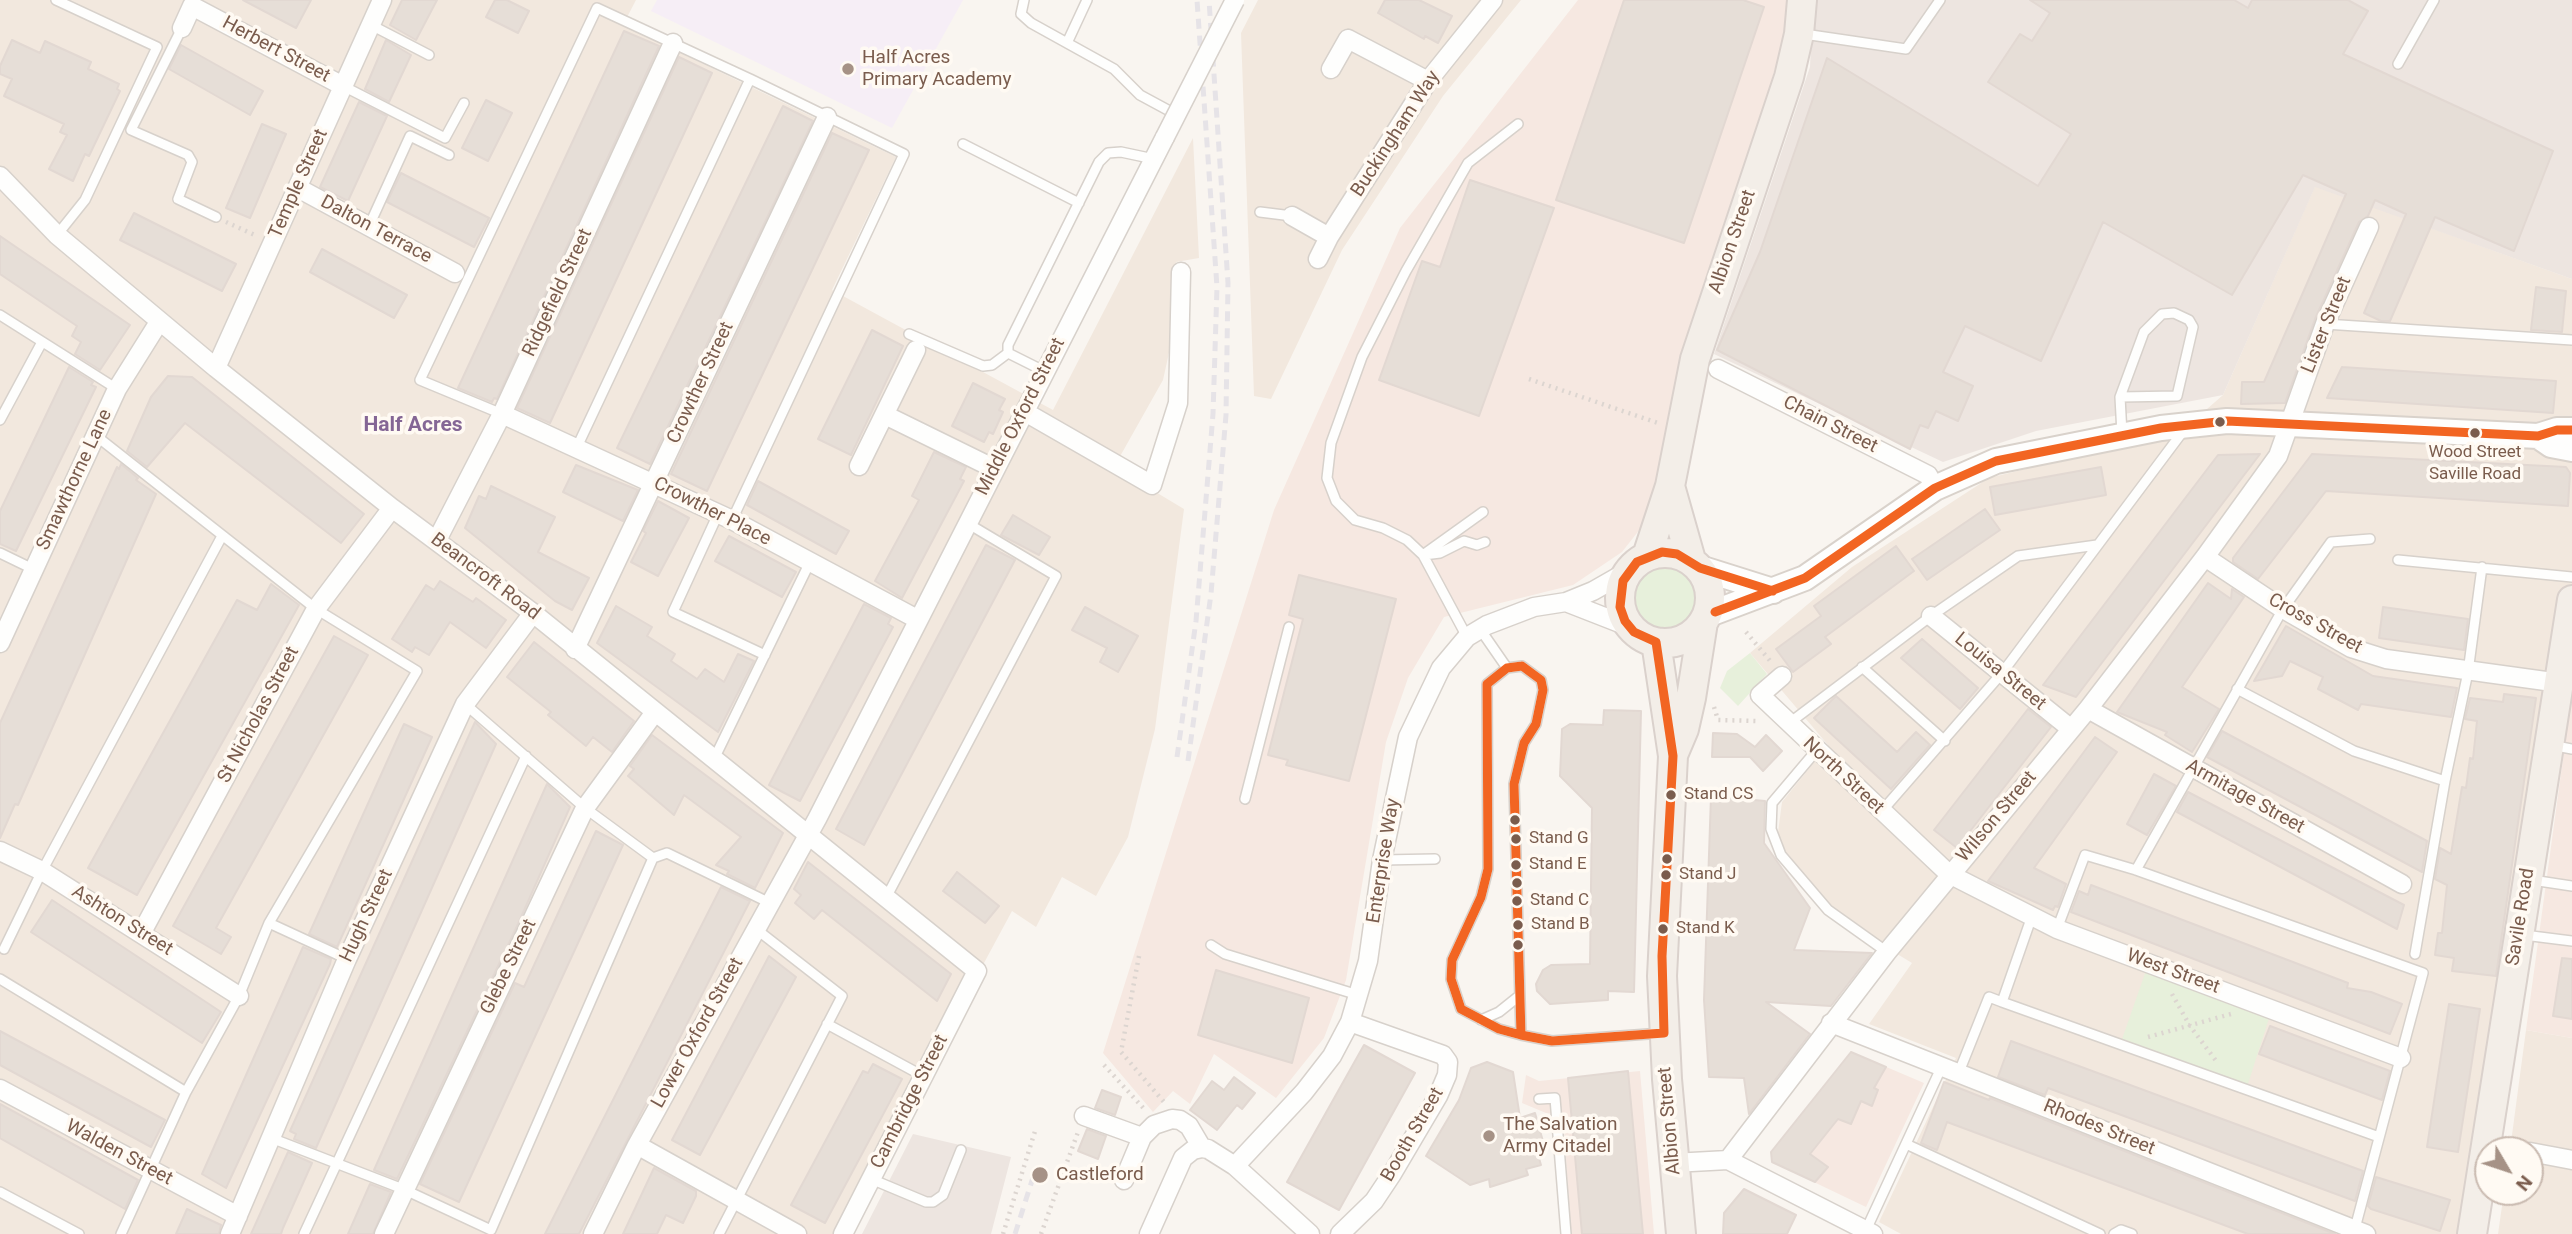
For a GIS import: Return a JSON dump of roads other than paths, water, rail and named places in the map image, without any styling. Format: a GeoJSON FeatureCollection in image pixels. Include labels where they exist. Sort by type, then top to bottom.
{"type":"FeatureCollection","features":[{"type":"Feature","properties":{"kind":"main road","name":"Albion Street"},"geometry":{"type":"LineString","coordinates":[[1638,563],[1670,486],[1695,359],[1788,77],[1799,34],[1802,0]]}},
{"type":"Feature","properties":{"kind":"main road"},"geometry":{"type":"LineString","coordinates":[[1670,486],[1695,564],[1710,590],[1705,619],[1689,637],[1675,642],[1646,639],[1630,627],[1620,607],[1620,593],[1638,563],[1662,552],[1695,564]]}},
{"type":"Feature","properties":{"kind":"main road","name":"Savile Road"},"geometry":{"type":"LineString","coordinates":[[2486,1136],[2528,879],[2561,747],[2560,683],[2571,615]]}},
{"type":"Feature","properties":{"kind":"main road","name":"Albion Street"},"geometry":{"type":"LineString","coordinates":[[1673,756],[1692,698],[1705,619]]}},
{"type":"Feature","properties":{"kind":"main road","name":"Albion Street"},"geometry":{"type":"LineString","coordinates":[[1656,642],[1673,756],[1662,956],[1664,1033],[1681,1234]]}},
{"type":"Feature","properties":{"kind":"main road","name":"Savile Road"},"geometry":{"type":"LineString","coordinates":[[2472,1234],[2476,1206]]}},
{"type":"Feature","properties":{"kind":"street","name":"Temple Street"},"geometry":{"type":"LineString","coordinates":[[216,368],[382,0]]}},
{"type":"Feature","properties":{"kind":"street","name":"Middle Oxford Street"},"geometry":{"type":"LineString","coordinates":[[808,835],[1235,0]]}},
{"type":"Feature","properties":{"kind":"street","name":"Buckingham Way"},"geometry":{"type":"LineString","coordinates":[[1318,259],[1329,237],[1427,81],[1493,0]]}},
{"type":"Feature","properties":{"kind":"street","name":"Herbert Street"},"geometry":{"type":"LineString","coordinates":[[182,28],[192,6],[343,86]]}},
{"type":"Feature","properties":{"kind":"street"},"geometry":{"type":"LineString","coordinates":[[1331,69],[1346,32],[1427,81]]}},
{"type":"Feature","properties":{"kind":"street","name":"Ridgefield Street"},"geometry":{"type":"LineString","coordinates":[[437,540],[502,414],[673,43]]}},
{"type":"Feature","properties":{"kind":"street","name":"Crowther Street"},"geometry":{"type":"LineString","coordinates":[[575,649],[827,117]]}},
{"type":"Feature","properties":{"kind":"street","name":"Beancroft Road"},"geometry":{"type":"LineString","coordinates":[[0,176],[57,235],[159,322],[392,508],[533,613],[977,971]]}},
{"type":"Feature","properties":{"kind":"street","name":"Dalton Terrace"},"geometry":{"type":"LineString","coordinates":[[298,188],[455,272]]}},
{"type":"Feature","properties":{"kind":"street"},"geometry":{"type":"LineString","coordinates":[[1292,216],[1329,237]]}},
{"type":"Feature","properties":{"kind":"street","name":"Lister Street"},"geometry":{"type":"LineString","coordinates":[[2289,424],[2325,324],[2369,227]]}},
{"type":"Feature","properties":{"kind":"street"},"geometry":{"type":"LineString","coordinates":[[1025,412],[1152,485],[1178,403],[1181,272]]}},
{"type":"Feature","properties":{"kind":"street","name":"Smawthorne Lane"},"geometry":{"type":"LineString","coordinates":[[0,643],[117,389],[159,322]]}},
{"type":"Feature","properties":{"kind":"street"},"geometry":{"type":"LineString","coordinates":[[859,466],[885,415],[913,342]]}},
{"type":"Feature","properties":{"kind":"street","name":"Chain Street"},"geometry":{"type":"LineString","coordinates":[[1718,369],[1928,475],[1935,488]]}},
{"type":"Feature","properties":{"kind":"street","name":"Crowther Place"},"geometry":{"type":"LineString","coordinates":[[502,414],[655,482],[917,619]]}},
{"type":"Feature","properties":{"kind":"street"},"geometry":{"type":"LineString","coordinates":[[885,415],[995,469]]}},
{"type":"Feature","properties":{"kind":"street"},"geometry":{"type":"LineString","coordinates":[[1705,619],[1805,578],[1935,488],[1996,461],[2122,436],[2227,421],[2538,436],[2557,430],[2571,440]]}},
{"type":"Feature","properties":{"kind":"street","name":"Wilson Street"},"geometry":{"type":"LineString","coordinates":[[1728,1160],[1887,952],[2088,709],[2205,556],[2278,456],[2289,424]]}},
{"type":"Feature","properties":{"kind":"street","name":"St Nicholas Street"},"geometry":{"type":"LineString","coordinates":[[142,932],[316,609],[392,508]]}},
{"type":"Feature","properties":{"kind":"street","name":"Cross Street"},"geometry":{"type":"LineString","coordinates":[[2205,556],[2283,608],[2351,648],[2386,659],[2560,683]]}},
{"type":"Feature","properties":{"kind":"street","name":"Enterprise Way"},"geometry":{"type":"LineString","coordinates":[[1235,1166],[1304,1092],[1332,1056],[1350,1021],[1370,951],[1382,860],[1401,763],[1412,725],[1441,668],[1474,633],[1514,613],[1566,602],[1593,592],[1638,563]]}},
{"type":"Feature","properties":{"kind":"street"},"geometry":{"type":"LineString","coordinates":[[1695,564],[1773,591]]}},
{"type":"Feature","properties":{"kind":"street"},"geometry":{"type":"LineString","coordinates":[[1566,602],[1630,627]]}},
{"type":"Feature","properties":{"kind":"street","name":"Hugh Street"},"geometry":{"type":"LineString","coordinates":[[230,1234],[347,960],[465,704],[533,613]]}},
{"type":"Feature","properties":{"kind":"street","name":"Louisa Street"},"geometry":{"type":"LineString","coordinates":[[1931,616],[2070,728]]}},
{"type":"Feature","properties":{"kind":"street","name":"North Street"},"geometry":{"type":"LineString","coordinates":[[1782,676],[1760,695],[1816,751],[1949,874]]}},
{"type":"Feature","properties":{"kind":"street","name":"Armitage Street"},"geometry":{"type":"LineString","coordinates":[[2088,709],[2402,884]]}},
{"type":"Feature","properties":{"kind":"street","name":"Glebe Street"},"geometry":{"type":"LineString","coordinates":[[384,1234],[585,807],[655,712]]}},
{"type":"Feature","properties":{"kind":"street","name":"Lower Oxford Street"},"geometry":{"type":"LineString","coordinates":[[593,1234],[637,1145],[808,835]]}},
{"type":"Feature","properties":{"kind":"street","name":"Ashton Street"},"geometry":{"type":"LineString","coordinates":[[0,851],[41,871],[142,932],[239,996]]}},
{"type":"Feature","properties":{"kind":"street","name":"West Street"},"geometry":{"type":"LineString","coordinates":[[1949,874],[2057,929],[2401,1058]]}},
{"type":"Feature","properties":{"kind":"street","name":"Cambridge Street"},"geometry":{"type":"LineString","coordinates":[[844,1234],[977,971]]}},
{"type":"Feature","properties":{"kind":"street","name":"Booth Street"},"geometry":{"type":"LineString","coordinates":[[1347,1228],[1374,1201],[1416,1135],[1447,1075],[1448,1062],[1443,1055],[1350,1021]]}},
{"type":"Feature","properties":{"kind":"street","name":"Rhodes Street"},"geometry":{"type":"LineString","coordinates":[[1831,1023],[2358,1233]]}},
{"type":"Feature","properties":{"kind":"street","name":"Walden Street"},"geometry":{"type":"LineString","coordinates":[[0,1089],[238,1216]]}},
{"type":"Feature","properties":{"kind":"street"},"geometry":{"type":"LineString","coordinates":[[1084,1116],[1142,1137]]}},
{"type":"Feature","properties":{"kind":"street"},"geometry":{"type":"LineString","coordinates":[[1124,1180],[1142,1137],[1165,1121],[1189,1126],[1205,1148],[1235,1166],[1310,1234]]}},
{"type":"Feature","properties":{"kind":"street"},"geometry":{"type":"LineString","coordinates":[[637,1145],[797,1234]]}},
{"type":"Feature","properties":{"kind":"street"},"geometry":{"type":"LineString","coordinates":[[1149,1234],[1183,1158],[1193,1150],[1205,1148]]}},
{"type":"Feature","properties":{"kind":"street"},"geometry":{"type":"LineString","coordinates":[[2544,1155],[2572,1160]]}},
{"type":"Feature","properties":{"kind":"street"},"geometry":{"type":"LineString","coordinates":[[1673,1163],[1728,1160],[1870,1232]]}},
{"type":"Feature","properties":{"kind":"lane"},"geometry":{"type":"LineString","coordinates":[[56,0],[156,47],[85,200],[57,235]]}},
{"type":"Feature","properties":{"kind":"lane"},"geometry":{"type":"LineString","coordinates":[[1024,0],[1021,14],[1114,69],[1140,95],[1177,114]]}},
{"type":"Feature","properties":{"kind":"lane"},"geometry":{"type":"LineString","coordinates":[[1067,43],[1087,0]]}},
{"type":"Feature","properties":{"kind":"lane"},"geometry":{"type":"LineString","coordinates":[[1799,34],[1906,49],[1940,0]]}},
{"type":"Feature","properties":{"kind":"lane"},"geometry":{"type":"LineString","coordinates":[[2398,64],[2434,0]]}},
{"type":"Feature","properties":{"kind":"lane"},"geometry":{"type":"LineString","coordinates":[[502,414],[420,380],[597,8],[904,154],[725,517],[673,612],[765,654]]}},
{"type":"Feature","properties":{"kind":"lane"},"geometry":{"type":"LineString","coordinates":[[371,25],[429,55]]}},
{"type":"Feature","properties":{"kind":"lane"},"geometry":{"type":"LineString","coordinates":[[182,28],[131,130],[188,155],[192,162],[178,199],[216,217]]}},
{"type":"Feature","properties":{"kind":"lane"},"geometry":{"type":"LineString","coordinates":[[577,447],[750,79]]}},
{"type":"Feature","properties":{"kind":"lane"},"geometry":{"type":"LineString","coordinates":[[343,86],[445,138],[464,103]]}},
{"type":"Feature","properties":{"kind":"lane"},"geometry":{"type":"LineString","coordinates":[[1507,668],[1474,633],[1423,555],[1407,540],[1383,528],[1355,520],[1335,501],[1327,478],[1331,443],[1362,357],[1406,271],[1468,163],[1518,124]]}},
{"type":"Feature","properties":{"kind":"lane"},"geometry":{"type":"LineString","coordinates":[[369,226],[410,136],[449,155]]}},
{"type":"Feature","properties":{"kind":"lane"},"geometry":{"type":"LineString","coordinates":[[964,144],[1079,203]]}},
{"type":"Feature","properties":{"kind":"lane"},"geometry":{"type":"LineString","coordinates":[[1008,353],[1008,345],[1099,162],[1108,153],[1121,152],[1154,159]]}},
{"type":"Feature","properties":{"kind":"lane"},"geometry":{"type":"LineString","coordinates":[[1260,212],[1292,216]]}},
{"type":"Feature","properties":{"kind":"lane"},"geometry":{"type":"LineString","coordinates":[[2120,397],[2177,396],[2193,327],[2189,320],[2174,313],[2162,314],[2153,320],[2144,332],[2120,397],[2122,436]]}},
{"type":"Feature","properties":{"kind":"lane"},"geometry":{"type":"LineString","coordinates":[[0,315],[117,389]]}},
{"type":"Feature","properties":{"kind":"lane"},"geometry":{"type":"LineString","coordinates":[[2325,324],[2572,340]]}},
{"type":"Feature","properties":{"kind":"lane"},"geometry":{"type":"LineString","coordinates":[[0,419],[42,342]]}},
{"type":"Feature","properties":{"kind":"lane"},"geometry":{"type":"LineString","coordinates":[[913,342],[983,366],[992,365],[1008,353]]}},
{"type":"Feature","properties":{"kind":"lane"},"geometry":{"type":"LineString","coordinates":[[1008,353],[1044,371]]}},
{"type":"Feature","properties":{"kind":"lane"},"geometry":{"type":"LineString","coordinates":[[1881,812],[2001,673],[2187,425]]}},
{"type":"Feature","properties":{"kind":"lane"},"geometry":{"type":"LineString","coordinates":[[95,435],[316,609],[417,671],[269,923],[239,996],[186,1092],[121,1234]]}},
{"type":"Feature","properties":{"kind":"lane"},"geometry":{"type":"LineString","coordinates":[[1423,555],[1483,512]]}},
{"type":"Feature","properties":{"kind":"lane"},"geometry":{"type":"LineString","coordinates":[[887,897],[1056,576],[967,523]]}},
{"type":"Feature","properties":{"kind":"lane"},"geometry":{"type":"LineString","coordinates":[[4,948],[41,871],[222,536]]}},
{"type":"Feature","properties":{"kind":"lane"},"geometry":{"type":"LineString","coordinates":[[2136,870],[2283,608],[2331,542],[2370,540]]}},
{"type":"Feature","properties":{"kind":"lane"},"geometry":{"type":"LineString","coordinates":[[1423,555],[1440,553],[1464,541],[1477,545],[1485,542]]}},
{"type":"Feature","properties":{"kind":"lane"},"geometry":{"type":"LineString","coordinates":[[1788,724],[1931,616],[2018,556],[2096,545]]}},
{"type":"Feature","properties":{"kind":"lane"},"geometry":{"type":"LineString","coordinates":[[0,553],[33,569]]}},
{"type":"Feature","properties":{"kind":"lane"},"geometry":{"type":"LineString","coordinates":[[2398,560],[2572,577]]}},
{"type":"Feature","properties":{"kind":"lane"},"geometry":{"type":"LineString","coordinates":[[714,759],[810,562]]}},
{"type":"Feature","properties":{"kind":"lane"},"geometry":{"type":"LineString","coordinates":[[2415,954],[2445,781],[2468,672],[2482,567]]}},
{"type":"Feature","properties":{"kind":"lane"},"geometry":{"type":"LineString","coordinates":[[1245,799],[1289,627]]}},
{"type":"Feature","properties":{"kind":"lane"},"geometry":{"type":"LineString","coordinates":[[1521,1035],[1514,784],[1524,744],[1536,724],[1543,690],[1541,680],[1522,666],[1507,668],[1488,684],[1488,869],[1480,897],[1452,960],[1451,979],[1461,1009],[1478,1019],[1521,1035],[1552,1041],[1664,1033]]}},
{"type":"Feature","properties":{"kind":"lane"},"geometry":{"type":"LineString","coordinates":[[1862,667],[1945,741]]}},
{"type":"Feature","properties":{"kind":"lane"},"geometry":{"type":"LineString","coordinates":[[2237,689],[2354,751],[2445,781]]}},
{"type":"Feature","properties":{"kind":"lane"},"geometry":{"type":"LineString","coordinates":[[465,704],[585,807],[653,858]]}},
{"type":"Feature","properties":{"kind":"lane"},"geometry":{"type":"LineString","coordinates":[[1816,751],[1772,803],[1771,829],[1781,855],[1828,910],[1887,952]]}},
{"type":"Feature","properties":{"kind":"lane"},"geometry":{"type":"LineString","coordinates":[[304,1234],[526,756]]}},
{"type":"Feature","properties":{"kind":"lane"},"geometry":{"type":"LineString","coordinates":[[271,1138],[403,1189],[491,1230],[653,858],[667,853],[770,904]]}},
{"type":"Feature","properties":{"kind":"lane"},"geometry":{"type":"LineString","coordinates":[[2057,929],[2085,855],[2136,870],[2423,973],[2379,1138],[2358,1233]]}},
{"type":"Feature","properties":{"kind":"lane"},"geometry":{"type":"LineString","coordinates":[[1382,860],[1435,859]]}},
{"type":"Feature","properties":{"kind":"lane"},"geometry":{"type":"LineString","coordinates":[[2528,879],[2572,886]]}},
{"type":"Feature","properties":{"kind":"lane"},"geometry":{"type":"LineString","coordinates":[[2001,1002],[2032,916]]}},
{"type":"Feature","properties":{"kind":"lane"},"geometry":{"type":"LineString","coordinates":[[269,923],[347,960]]}},
{"type":"Feature","properties":{"kind":"lane"},"geometry":{"type":"LineString","coordinates":[[719,1234],[842,996],[755,929]]}},
{"type":"Feature","properties":{"kind":"lane"},"geometry":{"type":"LineString","coordinates":[[2519,934],[2572,941]]}},
{"type":"Feature","properties":{"kind":"lane"},"geometry":{"type":"LineString","coordinates":[[1211,945],[1225,954],[1357,995]]}},
{"type":"Feature","properties":{"kind":"lane"},"geometry":{"type":"LineString","coordinates":[[0,979],[186,1092]]}},
{"type":"Feature","properties":{"kind":"lane"},"geometry":{"type":"LineString","coordinates":[[1478,1019],[1499,1012],[1520,996]]}},
{"type":"Feature","properties":{"kind":"lane"},"geometry":{"type":"LineString","coordinates":[[1870,1232],[1906,1144],[1951,1069],[1989,997],[2379,1138]]}},
{"type":"Feature","properties":{"kind":"lane"},"geometry":{"type":"LineString","coordinates":[[827,1024],[923,1076]]}},
{"type":"Feature","properties":{"kind":"lane"},"geometry":{"type":"LineString","coordinates":[[1539,1099],[1555,1098],[1566,1234]]}},
{"type":"Feature","properties":{"kind":"lane"},"geometry":{"type":"LineString","coordinates":[[1906,1144],[2100,1234]]}},
{"type":"Feature","properties":{"kind":"lane"},"geometry":{"type":"LineString","coordinates":[[871,1179],[926,1202],[933,1202],[943,1195],[961,1150]]}},
{"type":"Feature","properties":{"kind":"lane"},"geometry":{"type":"LineString","coordinates":[[0,1192],[79,1234]]}},
{"type":"Feature","properties":{"kind":"lane"},"geometry":{"type":"LineString","coordinates":[[2114,1234],[2121,1230],[2132,1234]]}},
{"type":"Feature","properties":{"kind":"railway"},"geometry":{"type":"LineString","coordinates":[[1177,757],[1196,621],[1213,414],[1217,287],[1197,0]]}},
{"type":"Feature","properties":{"kind":"railway"},"geometry":{"type":"LineString","coordinates":[[1188,761],[1211,594],[1226,415],[1228,283],[1209,0]]}},
{"type":"Feature","properties":{"kind":"railway"},"geometry":{"type":"LineString","coordinates":[[1015,1234],[1036,1168]]}},
{"type":"Feature","properties":{"kind":"place","name":"Half Acres Primary Academy"},"geometry":{"type":"Point","coordinates":[848,69]}},
{"type":"Feature","properties":{"kind":"place","name":"Wood Street Saville Road"},"geometry":{"type":"Point","coordinates":[2475,433]}},
{"type":"Feature","properties":{"kind":"place","name":"Stand CS"},"geometry":{"type":"Point","coordinates":[1671,795]}},
{"type":"Feature","properties":{"kind":"place","name":"Stand G"},"geometry":{"type":"Point","coordinates":[1516,839]}},
{"type":"Feature","properties":{"kind":"place","name":"Stand E"},"geometry":{"type":"Point","coordinates":[1516,865]}},
{"type":"Feature","properties":{"kind":"place","name":"Stand J"},"geometry":{"type":"Point","coordinates":[1666,875]}},
{"type":"Feature","properties":{"kind":"place","name":"Stand C"},"geometry":{"type":"Point","coordinates":[1517,901]}},
{"type":"Feature","properties":{"kind":"place","name":"Stand B"},"geometry":{"type":"Point","coordinates":[1518,925]}},
{"type":"Feature","properties":{"kind":"place","name":"Stand K"},"geometry":{"type":"Point","coordinates":[1663,929]}},
{"type":"Feature","properties":{"kind":"place","name":"The Salvation Army Citadel"},"geometry":{"type":"Point","coordinates":[1489,1136]}},
{"type":"Feature","properties":{"kind":"place","name":"Castleford"},"geometry":{"type":"Point","coordinates":[1040,1175]}},
{"type":"Feature","properties":{"kind":"district","name":"Half Acres"},"geometry":{"type":"Point","coordinates":[413,426]}}]}
